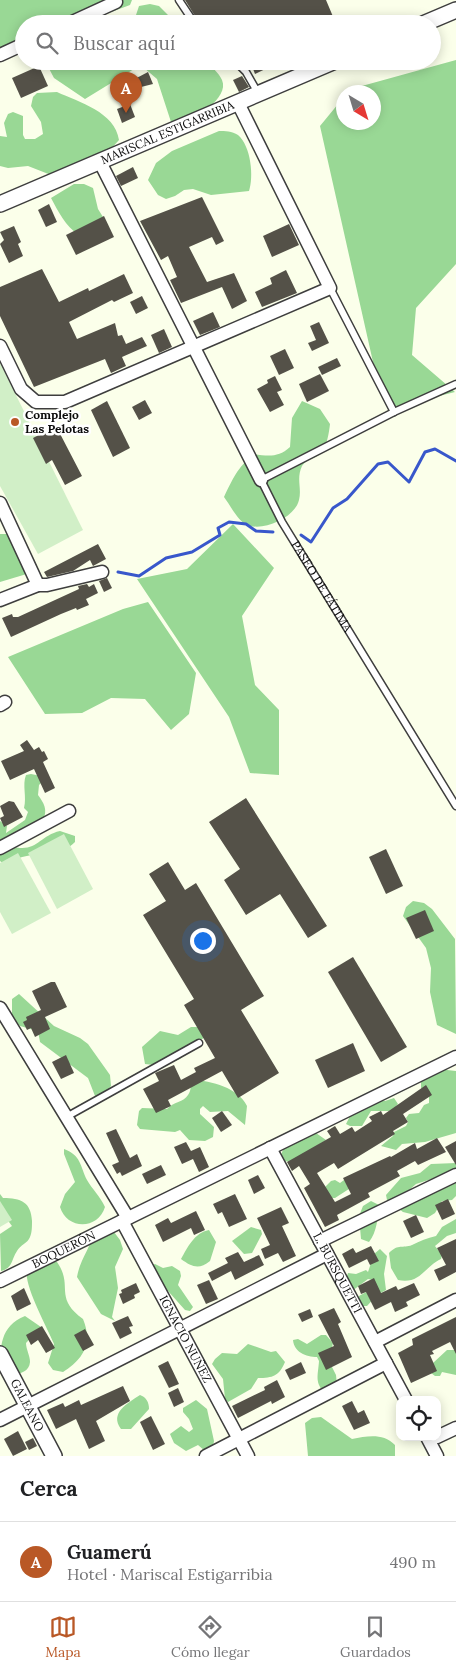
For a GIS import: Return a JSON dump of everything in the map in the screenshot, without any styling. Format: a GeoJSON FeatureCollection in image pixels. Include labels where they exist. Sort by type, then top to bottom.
{"type":"FeatureCollection","features":[{"type":"Feature","properties":{"kind":"street"},"geometry":{"type":"LineString","coordinates":[[88,15],[116,2]]}},
{"type":"Feature","properties":{"kind":"street"},"geometry":{"type":"LineString","coordinates":[[441,16],[456,10]]}},
{"type":"Feature","properties":{"kind":"street"},"geometry":{"type":"LineString","coordinates":[[0,55],[15,48]]}},
{"type":"Feature","properties":{"kind":"street","name":"MARISCAL ESTIGARRIBIA"},"geometry":{"type":"LineString","coordinates":[[0,204],[314,70]]}},
{"type":"Feature","properties":{"kind":"street"},"geometry":{"type":"LineString","coordinates":[[0,346],[21,389],[36,402],[65,402],[330,288],[238,103]]}},
{"type":"Feature","properties":{"kind":"street","name":"PASEO DE FÁTIMA"},"geometry":{"type":"LineString","coordinates":[[100,162],[261,480]]}},
{"type":"Feature","properties":{"kind":"street"},"geometry":{"type":"LineString","coordinates":[[0,503],[38,584]]}},
{"type":"Feature","properties":{"kind":"street"},"geometry":{"type":"LineString","coordinates":[[0,600],[38,584],[47,586],[102,572]]}},
{"type":"Feature","properties":{"kind":"street"},"geometry":{"type":"LineString","coordinates":[[0,848],[69,811]]}},
{"type":"Feature","properties":{"kind":"street","name":"IGNACIO NUÑEZ"},"geometry":{"type":"LineString","coordinates":[[0,1008],[68,1116],[125,1220],[180,1330],[248,1456]]}},
{"type":"Feature","properties":{"kind":"street","name":"BOQUERÓN"},"geometry":{"type":"LineString","coordinates":[[0,1281],[456,1057]]}},
{"type":"Feature","properties":{"kind":"street","name":"L. BURSQUETTI"},"geometry":{"type":"LineString","coordinates":[[270,1148],[404,1396]]}},
{"type":"Feature","properties":{"kind":"street"},"geometry":{"type":"LineString","coordinates":[[320,1242],[456,1175]]}},
{"type":"Feature","properties":{"kind":"street"},"geometry":{"type":"LineString","coordinates":[[0,1420],[327,1254]]}},
{"type":"Feature","properties":{"kind":"street"},"geometry":{"type":"LineString","coordinates":[[375,1342],[456,1300]]}},
{"type":"Feature","properties":{"kind":"street","name":"GALEANO"},"geometry":{"type":"LineString","coordinates":[[0,1354],[54,1456]]}},
{"type":"Feature","properties":{"kind":"street"},"geometry":{"type":"LineString","coordinates":[[206,1456],[386,1363]]}},
{"type":"Feature","properties":{"kind":"street"},"geometry":{"type":"LineString","coordinates":[[441,1434],[456,1428]]}},
{"type":"Feature","properties":{"kind":"street"},"geometry":{"type":"LineString","coordinates":[[433,1441],[437,1456]]}},
{"type":"Feature","properties":{"kind":"lane"},"geometry":{"type":"LineString","coordinates":[[179,0],[189,15]]}},
{"type":"Feature","properties":{"kind":"lane"},"geometry":{"type":"LineString","coordinates":[[244,70],[258,94]]}},
{"type":"Feature","properties":{"kind":"lane"},"geometry":{"type":"LineString","coordinates":[[330,288],[394,412]]}},
{"type":"Feature","properties":{"kind":"lane"},"geometry":{"type":"LineString","coordinates":[[261,480],[394,412],[456,384]]}},
{"type":"Feature","properties":{"kind":"lane","name":"PASEO DE FÁTIMA"},"geometry":{"type":"LineString","coordinates":[[261,480],[282,522],[456,806]]}},
{"type":"Feature","properties":{"kind":"lane"},"geometry":{"type":"LineString","coordinates":[[68,1116],[199,1043]]}},
{"type":"Feature","properties":{"kind":"green space"},"geometry":{"type":"Polygon","coordinates":[[[0,0],[132,0],[130,5],[103,15],[15,15],[15,48],[0,50],[0,0]]]}},
{"type":"Feature","properties":{"kind":"green space"},"geometry":{"type":"Polygon","coordinates":[[[150,4],[159,6],[168,15],[136,15],[139,6],[150,4]]]}},
{"type":"Feature","properties":{"kind":"green space"},"geometry":{"type":"Polygon","coordinates":[[[456,60],[456,264],[416,308],[412,355],[455,392],[395,407],[373,362],[320,126],[336,107],[336,130],[381,130],[381,85],[365,85],[420,70],[441,70],[441,64],[456,60]]]}},
{"type":"Feature","properties":{"kind":"green space"},"geometry":{"type":"Polygon","coordinates":[[[50,70],[132,70],[85,99],[54,78],[50,70]]]}},
{"type":"Feature","properties":{"kind":"green space"},"geometry":{"type":"Polygon","coordinates":[[[146,70],[215,70],[221,77],[223,87],[221,94],[209,108],[179,127],[171,122],[157,79],[146,70]]]}},
{"type":"Feature","properties":{"kind":"green space"},"geometry":{"type":"Polygon","coordinates":[[[57,92],[95,109],[103,115],[111,122],[119,140],[109,151],[90,156],[65,171],[51,175],[28,166],[8,168],[0,166],[0,136],[7,137],[4,123],[8,114],[13,112],[23,116],[23,135],[25,139],[35,139],[43,134],[41,122],[31,106],[33,97],[37,93],[57,92]]]}},
{"type":"Feature","properties":{"kind":"green space"},"geometry":{"type":"Polygon","coordinates":[[[219,131],[238,135],[246,146],[251,170],[249,191],[211,195],[193,189],[184,190],[166,199],[158,195],[148,180],[156,163],[172,151],[219,131]]]}},
{"type":"Feature","properties":{"kind":"green space"},"geometry":{"type":"Polygon","coordinates":[[[74,184],[84,184],[93,188],[98,209],[108,225],[78,234],[66,223],[51,198],[74,184]]]}},
{"type":"Feature","properties":{"kind":"green space","name":"Complejo Las Pelotas"},"geometry":{"type":"Polygon","coordinates":[[[0,363],[83,530],[38,554],[0,486],[0,363]]]}},
{"type":"Feature","properties":{"kind":"green space"},"geometry":{"type":"Polygon","coordinates":[[[302,401],[320,409],[330,424],[325,447],[321,453],[306,461],[302,466],[299,475],[299,500],[291,513],[276,522],[260,527],[245,524],[236,515],[224,497],[230,484],[243,464],[253,454],[277,455],[290,447],[292,418],[302,401]]]}},
{"type":"Feature","properties":{"kind":"green space"},"geometry":{"type":"Polygon","coordinates":[[[233,524],[274,568],[242,616],[255,685],[279,710],[279,775],[250,773],[229,717],[137,579],[187,569],[233,524]]]}},
{"type":"Feature","properties":{"kind":"green space"},"geometry":{"type":"Polygon","coordinates":[[[0,534],[12,534],[34,560],[30,573],[0,582],[0,534]]]}},
{"type":"Feature","properties":{"kind":"green space"},"geometry":{"type":"Polygon","coordinates":[[[148,602],[196,673],[189,714],[171,730],[145,699],[111,698],[82,713],[45,714],[8,657],[123,609],[148,602]]]}},
{"type":"Feature","properties":{"kind":"green space"},"geometry":{"type":"Polygon","coordinates":[[[26,775],[41,776],[43,781],[39,785],[38,795],[45,807],[43,820],[10,846],[26,848],[60,831],[75,836],[75,842],[63,850],[26,856],[4,864],[0,861],[0,821],[7,826],[6,833],[25,820],[28,812],[24,808],[25,779],[26,775]]]}},
{"type":"Feature","properties":{"kind":"green space"},"geometry":{"type":"Polygon","coordinates":[[[64,834],[93,889],[57,909],[28,853],[64,834]]]}},
{"type":"Feature","properties":{"kind":"green space"},"geometry":{"type":"Polygon","coordinates":[[[18,853],[51,913],[12,934],[0,912],[0,863],[18,853]]]}},
{"type":"Feature","properties":{"kind":"green space"},"geometry":{"type":"Polygon","coordinates":[[[413,901],[424,903],[432,909],[455,939],[456,1034],[437,1025],[430,992],[431,968],[426,948],[403,916],[406,907],[413,901]]]}},
{"type":"Feature","properties":{"kind":"green space"},"geometry":{"type":"Polygon","coordinates":[[[19,994],[54,1026],[80,1038],[88,1044],[110,1075],[111,1086],[105,1093],[95,1096],[88,1078],[40,1042],[38,1031],[20,1026],[12,1017],[12,999],[19,994]]]}},
{"type":"Feature","properties":{"kind":"green space"},"geometry":{"type":"Polygon","coordinates":[[[191,1027],[200,1027],[207,1036],[194,1044],[180,1059],[162,1066],[145,1064],[142,1047],[160,1031],[178,1035],[191,1027]]]}},
{"type":"Feature","properties":{"kind":"green space"},"geometry":{"type":"Polygon","coordinates":[[[438,1069],[456,1071],[456,1133],[425,1142],[402,1144],[396,1150],[381,1146],[393,1136],[394,1132],[406,1126],[408,1122],[406,1118],[409,1114],[419,1113],[424,1105],[429,1103],[429,1093],[421,1088],[421,1080],[438,1069]]]}},
{"type":"Feature","properties":{"kind":"green space"},"geometry":{"type":"Polygon","coordinates":[[[192,1079],[224,1086],[237,1094],[247,1106],[245,1125],[228,1111],[210,1112],[203,1106],[200,1109],[200,1114],[214,1127],[213,1137],[205,1141],[189,1140],[180,1130],[175,1132],[140,1129],[137,1125],[139,1111],[142,1108],[167,1109],[181,1101],[190,1091],[192,1079]]]}},
{"type":"Feature","properties":{"kind":"green space"},"geometry":{"type":"Polygon","coordinates":[[[394,1098],[398,1104],[392,1111],[371,1111],[362,1126],[346,1124],[351,1114],[377,1099],[385,1101],[394,1098]]]}},
{"type":"Feature","properties":{"kind":"green space"},"geometry":{"type":"Polygon","coordinates":[[[316,1133],[326,1140],[291,1162],[284,1161],[281,1157],[289,1143],[316,1133]]]}},
{"type":"Feature","properties":{"kind":"green space"},"geometry":{"type":"Polygon","coordinates":[[[64,1149],[70,1151],[77,1158],[87,1180],[105,1207],[101,1215],[90,1223],[75,1223],[69,1220],[60,1207],[65,1194],[75,1182],[64,1154],[64,1149]]]}},
{"type":"Feature","properties":{"kind":"green space"},"geometry":{"type":"Polygon","coordinates":[[[456,1163],[456,1171],[416,1184],[408,1191],[410,1200],[415,1202],[456,1181],[456,1196],[452,1200],[442,1201],[435,1213],[427,1218],[403,1212],[387,1200],[386,1195],[401,1178],[420,1173],[431,1164],[456,1163]]]}},
{"type":"Feature","properties":{"kind":"green space"},"geometry":{"type":"Polygon","coordinates":[[[348,1177],[352,1187],[335,1198],[328,1198],[325,1187],[331,1181],[335,1180],[340,1183],[348,1177]]]}},
{"type":"Feature","properties":{"kind":"green space"},"geometry":{"type":"Polygon","coordinates":[[[0,1194],[3,1198],[24,1202],[30,1209],[32,1221],[32,1231],[29,1239],[18,1249],[10,1266],[1,1271],[0,1234],[12,1226],[0,1210],[0,1194]]]}},
{"type":"Feature","properties":{"kind":"green space"},"geometry":{"type":"Polygon","coordinates":[[[0,1201],[12,1220],[0,1227],[0,1201]]]}},
{"type":"Feature","properties":{"kind":"green space"},"geometry":{"type":"Polygon","coordinates":[[[371,1201],[379,1205],[378,1219],[369,1242],[361,1239],[359,1216],[363,1206],[371,1201]]]}},
{"type":"Feature","properties":{"kind":"green space"},"geometry":{"type":"Polygon","coordinates":[[[456,1219],[456,1233],[447,1236],[435,1246],[442,1255],[441,1259],[412,1280],[398,1280],[391,1268],[389,1253],[398,1247],[409,1246],[436,1236],[442,1227],[456,1219]]]}},
{"type":"Feature","properties":{"kind":"green space"},"geometry":{"type":"Polygon","coordinates":[[[251,1227],[261,1230],[262,1234],[252,1253],[244,1254],[232,1241],[251,1227]]]}},
{"type":"Feature","properties":{"kind":"green space"},"geometry":{"type":"Polygon","coordinates":[[[111,1228],[120,1240],[123,1249],[115,1267],[118,1288],[112,1317],[115,1321],[101,1314],[77,1277],[94,1230],[111,1228]]]}},
{"type":"Feature","properties":{"kind":"green space"},"geometry":{"type":"Polygon","coordinates":[[[209,1230],[216,1242],[210,1261],[202,1266],[195,1266],[181,1259],[195,1237],[209,1230]]]}},
{"type":"Feature","properties":{"kind":"green space"},"geometry":{"type":"Polygon","coordinates":[[[380,1249],[387,1256],[384,1274],[386,1290],[377,1295],[367,1306],[359,1306],[356,1301],[359,1296],[368,1291],[373,1280],[368,1279],[352,1291],[345,1282],[348,1273],[356,1274],[366,1270],[368,1272],[374,1254],[380,1249]]]}},
{"type":"Feature","properties":{"kind":"green space"},"geometry":{"type":"Polygon","coordinates":[[[48,1261],[57,1262],[62,1270],[66,1298],[74,1311],[83,1319],[86,1328],[86,1343],[81,1356],[63,1372],[53,1370],[48,1363],[54,1344],[32,1296],[27,1278],[27,1271],[48,1261]]]}},
{"type":"Feature","properties":{"kind":"green space"},"geometry":{"type":"Polygon","coordinates":[[[155,1264],[163,1268],[172,1266],[180,1271],[181,1276],[178,1285],[193,1307],[190,1311],[185,1310],[168,1291],[163,1291],[150,1266],[155,1264]]]}},
{"type":"Feature","properties":{"kind":"green space"},"geometry":{"type":"Polygon","coordinates":[[[25,1316],[41,1327],[26,1343],[30,1360],[29,1367],[18,1374],[0,1372],[0,1354],[3,1338],[11,1325],[25,1316]]]}},
{"type":"Feature","properties":{"kind":"green space"},"geometry":{"type":"Polygon","coordinates":[[[321,1335],[326,1335],[333,1343],[329,1361],[336,1375],[337,1385],[326,1394],[318,1383],[319,1361],[317,1357],[298,1351],[293,1340],[298,1339],[307,1344],[321,1335]]]}},
{"type":"Feature","properties":{"kind":"green space"},"geometry":{"type":"Polygon","coordinates":[[[248,1344],[271,1352],[276,1351],[285,1362],[278,1373],[272,1377],[258,1378],[251,1389],[228,1402],[225,1399],[223,1379],[212,1364],[222,1353],[237,1354],[248,1344]]]}},
{"type":"Feature","properties":{"kind":"green space"},"geometry":{"type":"Polygon","coordinates":[[[447,1350],[456,1350],[456,1375],[442,1372],[440,1376],[435,1376],[431,1373],[433,1363],[447,1350]]]}},
{"type":"Feature","properties":{"kind":"green space"},"geometry":{"type":"Polygon","coordinates":[[[140,1395],[147,1400],[149,1409],[131,1429],[121,1429],[117,1418],[119,1413],[126,1405],[140,1395]]]}},
{"type":"Feature","properties":{"kind":"green space"},"geometry":{"type":"Polygon","coordinates":[[[196,1400],[207,1409],[214,1441],[213,1446],[205,1451],[198,1445],[186,1451],[174,1443],[170,1434],[181,1426],[189,1432],[193,1429],[189,1419],[183,1412],[183,1408],[196,1400]]]}},
{"type":"Feature","properties":{"kind":"green space"},"geometry":{"type":"Polygon","coordinates":[[[321,1417],[352,1439],[369,1436],[380,1437],[390,1441],[395,1445],[395,1456],[308,1456],[305,1423],[312,1418],[321,1417]]]}},
{"type":"Feature","properties":{"kind":"building"},"geometry":{"type":"Polygon","coordinates":[[[185,0],[326,0],[332,15],[227,15],[194,15],[185,0]]]}},
{"type":"Feature","properties":{"kind":"building"},"geometry":{"type":"Polygon","coordinates":[[[30,70],[41,70],[48,86],[21,98],[12,78],[30,70]]]}},
{"type":"Feature","properties":{"kind":"building"},"geometry":{"type":"Polygon","coordinates":[[[253,70],[263,70],[255,74],[253,70]]]}},
{"type":"Feature","properties":{"kind":"building"},"geometry":{"type":"Polygon","coordinates":[[[148,72],[153,84],[113,94],[112,91],[148,72]]]}},
{"type":"Feature","properties":{"kind":"building"},"geometry":{"type":"Polygon","coordinates":[[[242,76],[249,87],[239,92],[233,80],[242,76]]]}},
{"type":"Feature","properties":{"kind":"building"},"geometry":{"type":"Polygon","coordinates":[[[130,104],[135,117],[122,123],[117,109],[130,104]]]}},
{"type":"Feature","properties":{"kind":"building"},"geometry":{"type":"Polygon","coordinates":[[[133,167],[138,178],[121,186],[116,176],[133,167]]]}},
{"type":"Feature","properties":{"kind":"building"},"geometry":{"type":"Polygon","coordinates":[[[202,197],[224,241],[216,245],[212,237],[189,247],[207,282],[234,273],[247,301],[232,309],[222,287],[181,303],[170,280],[177,277],[168,256],[161,260],[140,221],[202,197]]]}},
{"type":"Feature","properties":{"kind":"building"},"geometry":{"type":"Polygon","coordinates":[[[49,204],[57,222],[46,227],[38,210],[49,204]]]}},
{"type":"Feature","properties":{"kind":"building"},"geometry":{"type":"Polygon","coordinates":[[[104,216],[114,237],[76,255],[66,235],[104,216]]]}},
{"type":"Feature","properties":{"kind":"building"},"geometry":{"type":"Polygon","coordinates":[[[289,224],[299,245],[272,257],[263,236],[289,224]]]}},
{"type":"Feature","properties":{"kind":"building"},"geometry":{"type":"Polygon","coordinates":[[[14,226],[21,242],[18,244],[23,256],[9,263],[0,244],[4,240],[0,232],[14,226]]]}},
{"type":"Feature","properties":{"kind":"building"},"geometry":{"type":"Polygon","coordinates":[[[42,269],[59,302],[88,288],[89,291],[124,274],[133,293],[114,302],[112,300],[69,322],[77,339],[115,323],[118,336],[122,335],[126,344],[142,337],[147,346],[122,357],[126,366],[111,373],[105,359],[34,387],[0,316],[0,287],[42,269]]]}},
{"type":"Feature","properties":{"kind":"building"},"geometry":{"type":"Polygon","coordinates":[[[286,270],[297,293],[262,307],[255,292],[272,284],[270,278],[286,270]]]}},
{"type":"Feature","properties":{"kind":"building"},"geometry":{"type":"Polygon","coordinates":[[[142,296],[148,308],[136,314],[130,302],[142,296]]]}},
{"type":"Feature","properties":{"kind":"building"},"geometry":{"type":"Polygon","coordinates":[[[213,312],[220,327],[200,335],[193,321],[213,312]]]}},
{"type":"Feature","properties":{"kind":"building"},"geometry":{"type":"Polygon","coordinates":[[[319,322],[329,343],[312,351],[308,343],[316,340],[310,326],[319,322]]]}},
{"type":"Feature","properties":{"kind":"building"},"geometry":{"type":"Polygon","coordinates":[[[164,329],[172,347],[159,353],[151,335],[164,329]]]}},
{"type":"Feature","properties":{"kind":"building"},"geometry":{"type":"Polygon","coordinates":[[[285,349],[294,368],[279,375],[270,356],[285,349]]]}},
{"type":"Feature","properties":{"kind":"building"},"geometry":{"type":"Polygon","coordinates":[[[337,358],[341,366],[322,375],[318,367],[337,358]]]}},
{"type":"Feature","properties":{"kind":"building"},"geometry":{"type":"Polygon","coordinates":[[[320,374],[329,391],[307,402],[299,384],[320,374]]]}},
{"type":"Feature","properties":{"kind":"building"},"geometry":{"type":"Polygon","coordinates":[[[275,376],[282,390],[277,392],[284,405],[270,412],[257,389],[268,383],[267,380],[275,376]]]}},
{"type":"Feature","properties":{"kind":"building"},"geometry":{"type":"Polygon","coordinates":[[[145,400],[152,413],[139,420],[132,407],[145,400]]]}},
{"type":"Feature","properties":{"kind":"building"},"geometry":{"type":"Polygon","coordinates":[[[107,401],[130,448],[113,457],[91,410],[107,401]]]}},
{"type":"Feature","properties":{"kind":"building"},"geometry":{"type":"Polygon","coordinates":[[[56,426],[82,476],[65,485],[52,460],[46,464],[33,438],[56,426]]]}},
{"type":"Feature","properties":{"kind":"building"},"geometry":{"type":"Polygon","coordinates":[[[98,544],[106,559],[93,566],[90,560],[73,571],[47,577],[44,572],[98,544]]]}},
{"type":"Feature","properties":{"kind":"building"},"geometry":{"type":"Polygon","coordinates":[[[107,578],[112,588],[104,592],[99,581],[107,578]]]}},
{"type":"Feature","properties":{"kind":"building"},"geometry":{"type":"Polygon","coordinates":[[[87,584],[89,587],[94,584],[98,593],[86,599],[89,605],[61,614],[11,637],[2,618],[12,614],[13,617],[18,617],[79,589],[78,586],[87,584]]]}},
{"type":"Feature","properties":{"kind":"building"},"geometry":{"type":"Polygon","coordinates":[[[27,740],[34,750],[39,747],[42,752],[44,751],[48,759],[43,762],[55,788],[45,793],[34,769],[10,780],[1,761],[24,751],[20,745],[27,740]]]}},
{"type":"Feature","properties":{"kind":"building"},"geometry":{"type":"Polygon","coordinates":[[[246,798],[327,926],[308,938],[280,894],[246,915],[224,880],[240,869],[209,822],[246,798]]]}},
{"type":"Feature","properties":{"kind":"building"},"geometry":{"type":"Polygon","coordinates":[[[9,801],[14,802],[23,817],[4,827],[0,818],[4,816],[0,806],[9,801]]]}},
{"type":"Feature","properties":{"kind":"building"},"geometry":{"type":"Polygon","coordinates":[[[386,849],[403,886],[386,894],[369,857],[386,849]]]}},
{"type":"Feature","properties":{"kind":"building"},"geometry":{"type":"Polygon","coordinates":[[[168,862],[185,890],[196,883],[264,996],[241,1010],[279,1073],[238,1098],[222,1071],[168,1100],[171,1106],[156,1113],[143,1089],[159,1081],[155,1073],[174,1065],[181,1080],[196,1072],[194,1068],[215,1058],[184,1005],[194,999],[143,915],[166,901],[149,874],[168,862]]]}},
{"type":"Feature","properties":{"kind":"building"},"geometry":{"type":"Polygon","coordinates":[[[425,910],[434,931],[416,939],[406,918],[425,910]]]}},
{"type":"Feature","properties":{"kind":"building"},"geometry":{"type":"Polygon","coordinates":[[[353,957],[407,1047],[381,1062],[328,972],[353,957]]]}},
{"type":"Feature","properties":{"kind":"building"},"geometry":{"type":"Polygon","coordinates":[[[55,982],[67,1007],[45,1017],[50,1029],[35,1037],[31,1028],[27,1030],[23,1022],[27,1020],[26,1017],[41,1010],[32,991],[55,982]]]}},
{"type":"Feature","properties":{"kind":"building"},"geometry":{"type":"Polygon","coordinates":[[[353,1043],[365,1071],[328,1088],[315,1060],[353,1043]]]}},
{"type":"Feature","properties":{"kind":"building"},"geometry":{"type":"Polygon","coordinates":[[[66,1055],[74,1073],[61,1079],[52,1062],[66,1055]]]}},
{"type":"Feature","properties":{"kind":"building"},"geometry":{"type":"Polygon","coordinates":[[[426,1085],[432,1095],[403,1114],[408,1122],[393,1131],[395,1134],[338,1169],[334,1163],[317,1173],[335,1202],[351,1194],[343,1178],[391,1157],[415,1143],[417,1149],[437,1138],[446,1152],[418,1165],[415,1161],[397,1171],[400,1176],[368,1193],[370,1197],[337,1215],[339,1220],[325,1227],[304,1188],[310,1184],[299,1166],[292,1171],[287,1162],[331,1137],[327,1131],[335,1126],[340,1134],[352,1127],[355,1132],[372,1121],[369,1117],[381,1111],[383,1115],[426,1085]]]}},
{"type":"Feature","properties":{"kind":"building"},"geometry":{"type":"Polygon","coordinates":[[[222,1111],[232,1125],[221,1132],[212,1118],[222,1111]]]}},
{"type":"Feature","properties":{"kind":"building"},"geometry":{"type":"Polygon","coordinates":[[[116,1129],[130,1158],[137,1154],[142,1166],[122,1176],[120,1172],[117,1174],[112,1165],[119,1162],[106,1133],[116,1129]]]}},
{"type":"Feature","properties":{"kind":"building"},"geometry":{"type":"Polygon","coordinates":[[[456,1141],[456,1165],[445,1147],[456,1141]]]}},
{"type":"Feature","properties":{"kind":"building"},"geometry":{"type":"Polygon","coordinates":[[[186,1142],[191,1151],[200,1147],[209,1167],[199,1172],[193,1159],[182,1164],[174,1147],[186,1142]]]}},
{"type":"Feature","properties":{"kind":"building"},"geometry":{"type":"Polygon","coordinates":[[[161,1165],[166,1175],[147,1184],[142,1174],[161,1165]]]}},
{"type":"Feature","properties":{"kind":"building"},"geometry":{"type":"Polygon","coordinates":[[[258,1175],[265,1188],[254,1194],[248,1180],[258,1175]]]}},
{"type":"Feature","properties":{"kind":"building"},"geometry":{"type":"Polygon","coordinates":[[[235,1194],[247,1219],[229,1227],[222,1212],[218,1214],[213,1204],[235,1194]]]}},
{"type":"Feature","properties":{"kind":"building"},"geometry":{"type":"Polygon","coordinates":[[[448,1199],[455,1214],[442,1220],[435,1205],[448,1199]]]}},
{"type":"Feature","properties":{"kind":"building"},"geometry":{"type":"Polygon","coordinates":[[[281,1207],[289,1223],[282,1226],[296,1256],[283,1262],[278,1253],[265,1259],[261,1249],[270,1245],[257,1218],[281,1207]]]}},
{"type":"Feature","properties":{"kind":"building"},"geometry":{"type":"Polygon","coordinates":[[[196,1211],[205,1230],[194,1235],[191,1228],[163,1242],[155,1225],[168,1218],[171,1223],[196,1211]]]}},
{"type":"Feature","properties":{"kind":"building"},"geometry":{"type":"Polygon","coordinates":[[[416,1215],[424,1232],[411,1238],[403,1221],[416,1215]]]}},
{"type":"Feature","properties":{"kind":"building"},"geometry":{"type":"Polygon","coordinates":[[[456,1239],[456,1272],[439,1281],[434,1270],[446,1265],[437,1248],[456,1239]]]}},
{"type":"Feature","properties":{"kind":"building"},"geometry":{"type":"Polygon","coordinates":[[[371,1246],[379,1261],[370,1265],[367,1259],[349,1268],[342,1254],[353,1248],[356,1253],[371,1246]]]}},
{"type":"Feature","properties":{"kind":"building"},"geometry":{"type":"Polygon","coordinates":[[[238,1252],[244,1262],[259,1255],[264,1265],[235,1280],[231,1271],[212,1281],[208,1273],[228,1263],[225,1258],[238,1252]]]}},
{"type":"Feature","properties":{"kind":"building"},"geometry":{"type":"Polygon","coordinates":[[[374,1278],[381,1293],[396,1286],[398,1290],[414,1283],[420,1295],[406,1302],[408,1306],[395,1312],[391,1302],[375,1310],[366,1292],[361,1294],[358,1286],[374,1278]]]}},
{"type":"Feature","properties":{"kind":"building"},"geometry":{"type":"Polygon","coordinates":[[[209,1280],[218,1299],[206,1304],[197,1285],[209,1280]]]}},
{"type":"Feature","properties":{"kind":"building"},"geometry":{"type":"Polygon","coordinates":[[[136,1283],[140,1292],[134,1295],[135,1298],[123,1304],[119,1294],[122,1293],[121,1290],[136,1283]]]}},
{"type":"Feature","properties":{"kind":"building"},"geometry":{"type":"Polygon","coordinates":[[[24,1288],[31,1304],[17,1311],[11,1296],[24,1288]]]}},
{"type":"Feature","properties":{"kind":"building"},"geometry":{"type":"Polygon","coordinates":[[[334,1308],[341,1322],[338,1324],[352,1357],[326,1370],[318,1353],[334,1346],[318,1315],[334,1308]]]}},
{"type":"Feature","properties":{"kind":"building"},"geometry":{"type":"Polygon","coordinates":[[[310,1309],[313,1317],[302,1322],[298,1314],[310,1309]]]}},
{"type":"Feature","properties":{"kind":"building"},"geometry":{"type":"Polygon","coordinates":[[[128,1316],[133,1326],[129,1327],[132,1333],[120,1339],[112,1323],[128,1316]]]}},
{"type":"Feature","properties":{"kind":"building"},"geometry":{"type":"Polygon","coordinates":[[[456,1317],[456,1354],[450,1342],[432,1351],[434,1354],[430,1355],[437,1371],[411,1383],[398,1353],[413,1345],[412,1339],[456,1317]]]}},
{"type":"Feature","properties":{"kind":"building"},"geometry":{"type":"Polygon","coordinates":[[[42,1326],[55,1348],[46,1353],[38,1340],[31,1345],[26,1335],[42,1326]]]}},
{"type":"Feature","properties":{"kind":"building"},"geometry":{"type":"Polygon","coordinates":[[[85,1329],[94,1345],[83,1351],[74,1335],[85,1329]]]}},
{"type":"Feature","properties":{"kind":"building"},"geometry":{"type":"Polygon","coordinates":[[[168,1361],[179,1384],[169,1388],[158,1366],[168,1361]]]}},
{"type":"Feature","properties":{"kind":"building"},"geometry":{"type":"Polygon","coordinates":[[[301,1362],[306,1373],[290,1380],[285,1370],[301,1362]]]}},
{"type":"Feature","properties":{"kind":"building"},"geometry":{"type":"Polygon","coordinates":[[[277,1380],[285,1397],[272,1404],[271,1401],[238,1418],[232,1406],[265,1390],[264,1387],[277,1380]]]}},
{"type":"Feature","properties":{"kind":"building"},"geometry":{"type":"Polygon","coordinates":[[[123,1386],[130,1401],[96,1421],[105,1441],[89,1449],[76,1419],[56,1429],[47,1410],[63,1403],[65,1407],[79,1400],[81,1405],[123,1386]]]}},
{"type":"Feature","properties":{"kind":"building"},"geometry":{"type":"Polygon","coordinates":[[[178,1388],[184,1402],[174,1407],[168,1393],[178,1388]]]}},
{"type":"Feature","properties":{"kind":"building"},"geometry":{"type":"Polygon","coordinates":[[[352,1401],[358,1413],[364,1410],[370,1423],[354,1430],[342,1406],[352,1401]]]}},
{"type":"Feature","properties":{"kind":"building"},"geometry":{"type":"Polygon","coordinates":[[[151,1416],[165,1444],[153,1450],[140,1422],[151,1416]]]}},
{"type":"Feature","properties":{"kind":"building"},"geometry":{"type":"Polygon","coordinates":[[[18,1431],[27,1449],[13,1456],[4,1439],[18,1431]]]}},
{"type":"Feature","properties":{"kind":"building"},"geometry":{"type":"Polygon","coordinates":[[[33,1438],[37,1446],[29,1450],[25,1442],[33,1438]]]}},
{"type":"Feature","properties":{"kind":"waterway"},"geometry":{"type":"LineString","coordinates":[[301,535],[311,542],[333,508],[347,499],[378,464],[388,462],[409,482],[425,452],[435,449],[456,461]]}},
{"type":"Feature","properties":{"kind":"waterway"},"geometry":{"type":"LineString","coordinates":[[118,572],[139,576],[166,558],[192,552],[220,535],[218,528],[229,522],[246,524],[256,531],[273,532]]}},
{"type":"Feature","properties":{"kind":"place","name":"Guamerú"},"geometry":{"type":"Point","coordinates":[126,113]}},
{"type":"Feature","properties":{"kind":"place","name":"Complejo Las Pelotas"},"geometry":{"type":"Point","coordinates":[15,422]}}]}
